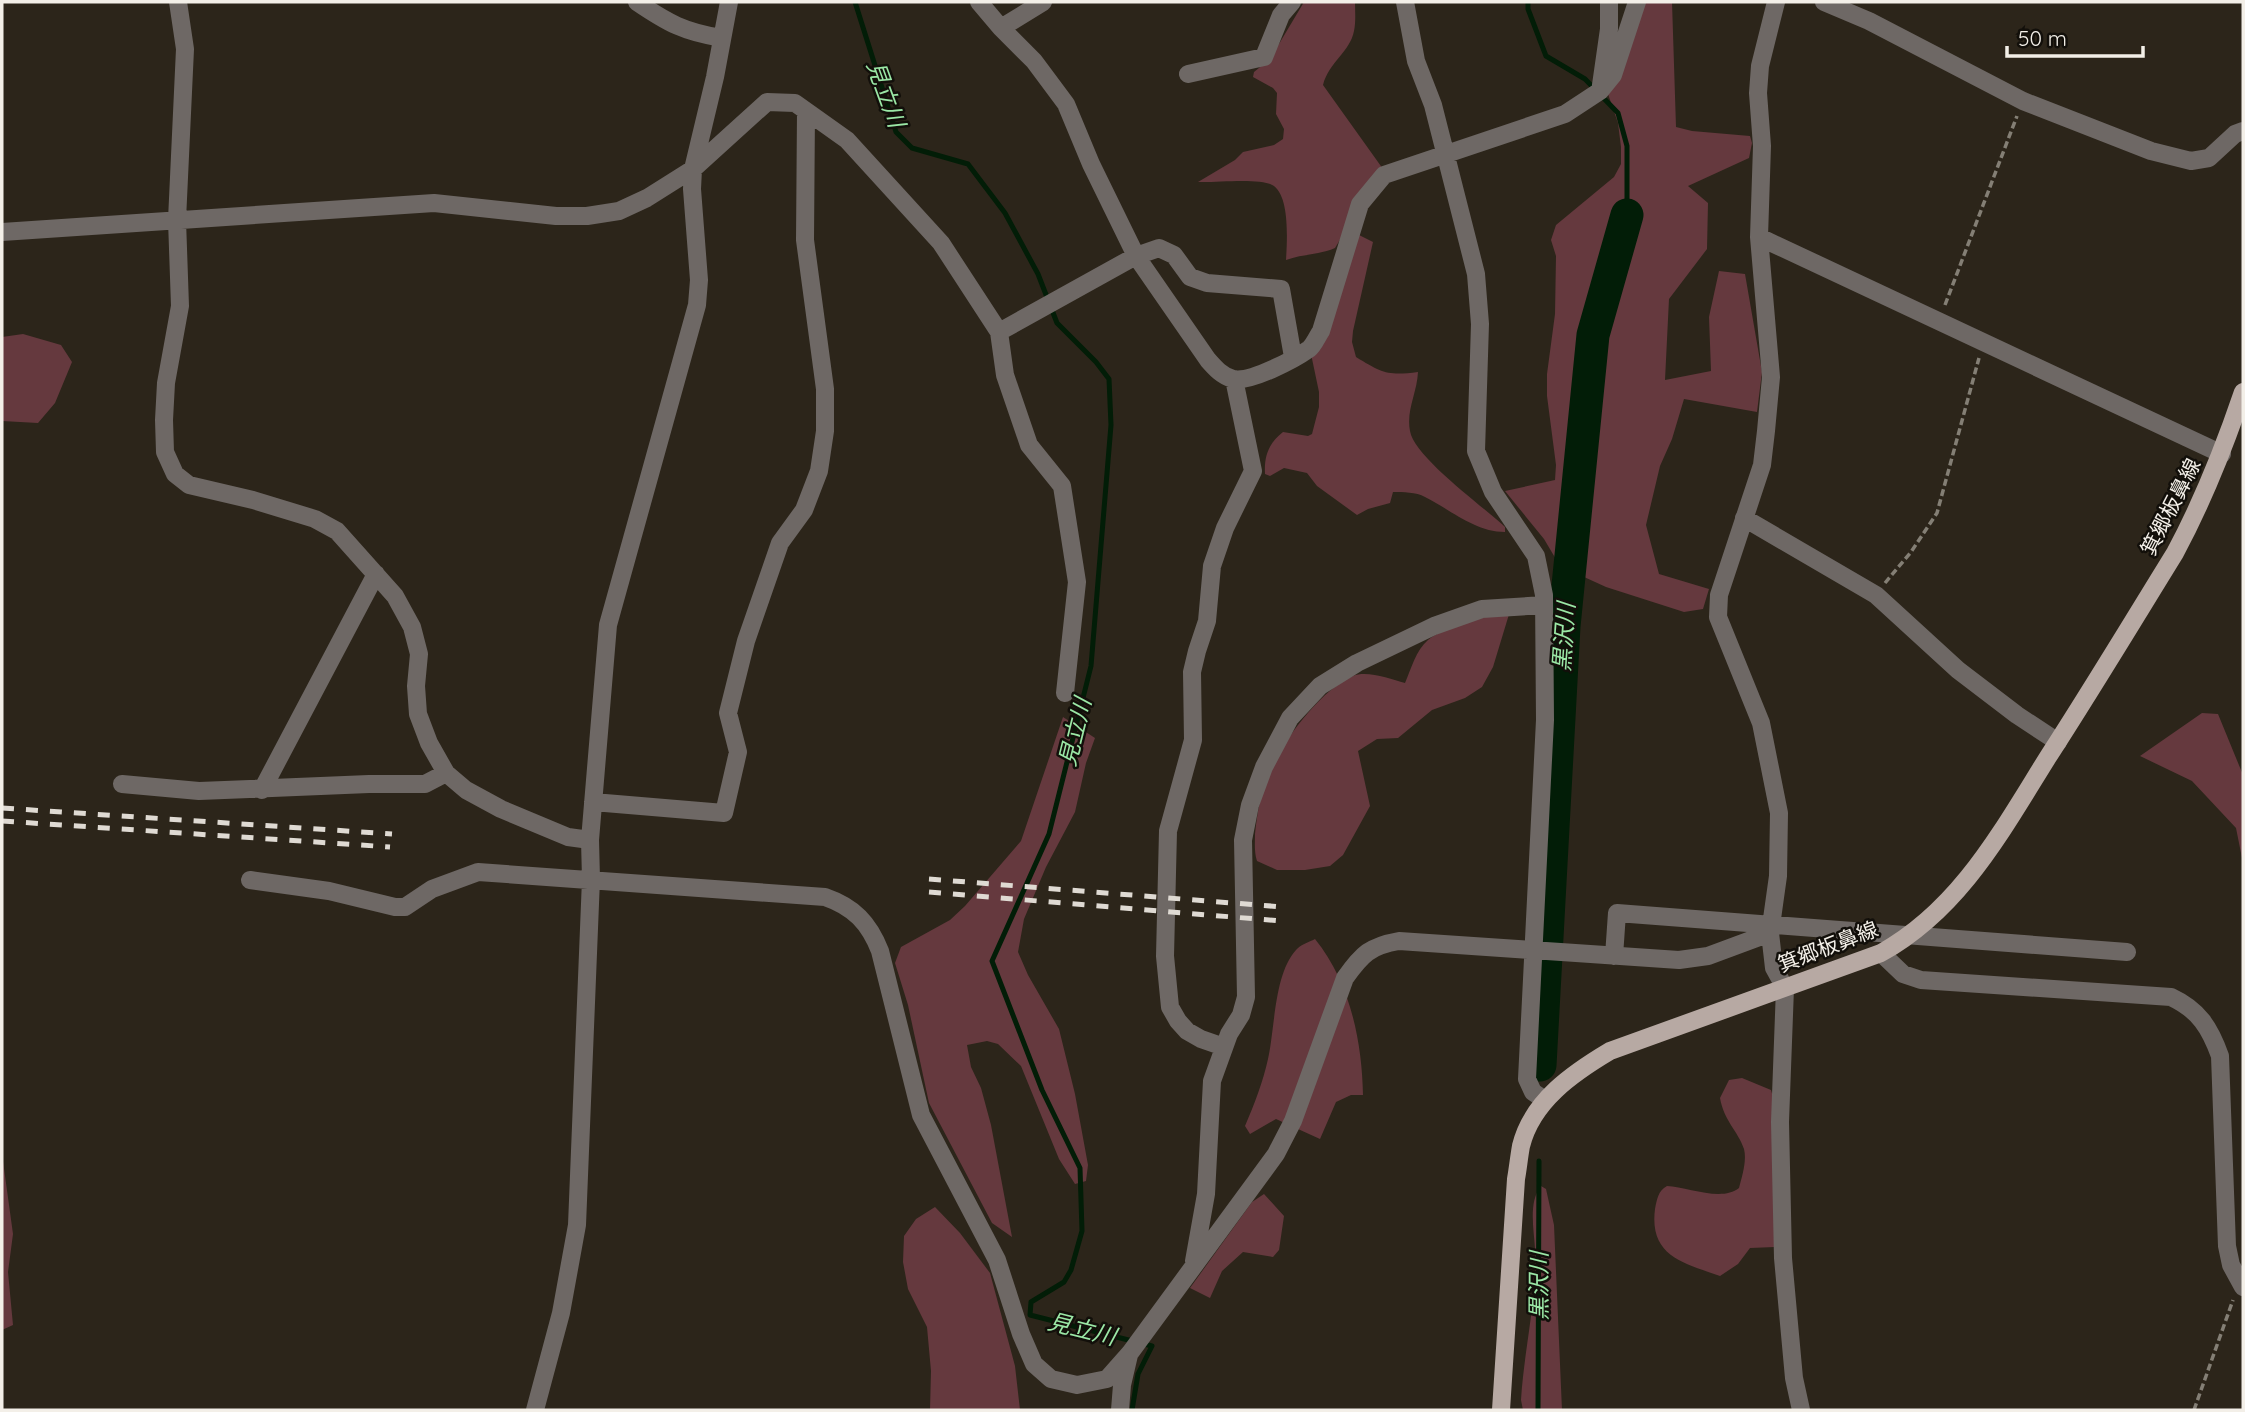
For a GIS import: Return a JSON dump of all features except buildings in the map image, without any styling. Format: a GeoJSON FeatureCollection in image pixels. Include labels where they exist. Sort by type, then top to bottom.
{"type":"FeatureCollection","features":[{"type":"Feature","properties":{"kind":"main road","name":"箕郷板鼻線"},"geometry":{"type":"LineString","coordinates":[[1501,1410],[1516,1179],[1521,1144],[1532,1119],[1545,1100],[1579,1070],[1610,1051],[1881,953],[1911,936],[1944,906],[1967,881],[2058,742],[2175,553],[2194,519],[2222,454],[2243,392]]}},
{"type":"Feature","properties":{"kind":"street"},"geometry":{"type":"LineString","coordinates":[[178,2],[185,49],[177,220],[180,306],[166,383],[164,420],[165,452],[175,474],[189,485],[253,500],[315,519],[337,531],[395,596],[412,627],[419,653],[416,686],[418,714],[429,743],[446,773],[466,790],[501,809],[568,837],[590,840]]}},
{"type":"Feature","properties":{"kind":"street"},"geometry":{"type":"LineString","coordinates":[[637,2],[669,24],[696,34],[722,38]]}},
{"type":"Feature","properties":{"kind":"street"},"geometry":{"type":"LineString","coordinates":[[535,1410],[561,1313],[577,1224],[591,879],[590,840],[608,625],[697,305],[699,280],[693,169],[715,77],[729,2]]}},
{"type":"Feature","properties":{"kind":"street"},"geometry":{"type":"LineString","coordinates":[[979,2],[1034,61],[1066,104],[1091,164],[1136,256],[1216,370],[1234,379],[1255,376],[1310,348],[1321,331],[1360,204],[1384,175],[1565,114],[1600,91],[1613,75],[1637,2]]}},
{"type":"Feature","properties":{"kind":"street"},"geometry":{"type":"LineString","coordinates":[[1001,28],[1043,2]]}},
{"type":"Feature","properties":{"kind":"street"},"geometry":{"type":"LineString","coordinates":[[1188,75],[1264,57],[1281,15],[1292,2]]}},
{"type":"Feature","properties":{"kind":"street"},"geometry":{"type":"LineString","coordinates":[[1405,2],[1416,61],[1433,105],[1476,274],[1480,324],[1476,451],[1493,492],[1536,556],[1544,605],[1545,720],[1527,1080],[1533,1092],[1545,1100]]}},
{"type":"Feature","properties":{"kind":"street"},"geometry":{"type":"LineString","coordinates":[[1600,91],[1609,29],[1609,2]]}},
{"type":"Feature","properties":{"kind":"street"},"geometry":{"type":"LineString","coordinates":[[1776,2],[1759,66],[1758,93],[1762,146],[1759,237],[1771,377],[1762,465],[1719,595],[1717,617],[1761,723],[1779,813],[1778,876],[1770,930],[1774,968],[1785,988],[1780,1122],[1783,1258],[1794,1378],[1801,1410]]}},
{"type":"Feature","properties":{"kind":"street"},"geometry":{"type":"LineString","coordinates":[[1824,2],[1869,21],[2023,101],[2151,152],[2191,160],[2209,158],[2235,134],[2243,131]]}},
{"type":"Feature","properties":{"kind":"street"},"geometry":{"type":"LineString","coordinates":[[2,232],[433,203],[556,216],[587,216],[619,211],[647,198],[693,169],[767,102],[796,103],[847,140],[941,243],[999,332],[1005,375],[1029,445],[1062,485],[1077,582],[1065,693]]}},
{"type":"Feature","properties":{"kind":"street"},"geometry":{"type":"LineString","coordinates":[[593,802],[724,813],[738,752],[729,713],[746,641],[780,543],[804,510],[819,471],[825,432],[825,388],[805,240],[806,111]]}},
{"type":"Feature","properties":{"kind":"street"},"geometry":{"type":"LineString","coordinates":[[1759,237],[2222,454]]}},
{"type":"Feature","properties":{"kind":"street"},"geometry":{"type":"LineString","coordinates":[[999,332],[1136,256],[1159,248],[1174,255],[1191,277],[1207,283],[1281,289],[1293,357]]}},
{"type":"Feature","properties":{"kind":"street"},"geometry":{"type":"LineString","coordinates":[[1224,1047],[1201,1040],[1178,1021],[1170,1007],[1165,956],[1168,831],[1193,740],[1192,672],[1207,621],[1212,566],[1226,528],[1253,471],[1234,379]]}},
{"type":"Feature","properties":{"kind":"street"},"geometry":{"type":"LineString","coordinates":[[1744,518],[1876,594],[1958,670],[2058,742]]}},
{"type":"Feature","properties":{"kind":"street"},"geometry":{"type":"LineString","coordinates":[[261,790],[376,574]]}},
{"type":"Feature","properties":{"kind":"street"},"geometry":{"type":"LineString","coordinates":[[1192,1269],[1206,1194],[1212,1082],[1224,1047],[1247,997],[1243,840],[1250,805],[1264,767],[1290,718],[1320,687],[1357,663],[1434,626],[1482,609],[1544,605]]}},
{"type":"Feature","properties":{"kind":"street"},"geometry":{"type":"LineString","coordinates":[[122,784],[200,791],[261,790],[425,784],[446,773]]}},
{"type":"Feature","properties":{"kind":"street"},"geometry":{"type":"LineString","coordinates":[[250,880],[329,891],[396,907],[405,906],[432,889],[478,872],[825,897],[840,902],[859,916],[872,931],[880,951],[921,1115],[997,1260],[1021,1334],[1034,1364],[1051,1379],[1077,1385],[1107,1379],[1130,1353],[1276,1154],[1293,1121],[1345,978],[1358,960],[1378,944],[1399,941],[1679,960],[1697,958],[1770,930]]}},
{"type":"Feature","properties":{"kind":"street"},"geometry":{"type":"LineString","coordinates":[[1614,956],[1617,914],[1770,930],[1911,936],[2127,952]]}},
{"type":"Feature","properties":{"kind":"street"},"geometry":{"type":"LineString","coordinates":[[1881,953],[1903,974],[1921,980],[2171,997],[2186,1004],[2203,1019],[2213,1034],[2220,1056],[2227,1246],[2231,1265],[2241,1284]]}},
{"type":"Feature","properties":{"kind":"street"},"geometry":{"type":"LineString","coordinates":[[1121,1410],[1122,1385],[1130,1353]]}},
{"type":"Feature","properties":{"kind":"path"},"geometry":{"type":"LineString","coordinates":[[1939,321],[2023,101]]}},
{"type":"Feature","properties":{"kind":"path"},"geometry":{"type":"LineString","coordinates":[[1876,594],[1911,552],[1937,513],[1983,342]]}},
{"type":"Feature","properties":{"kind":"path"},"geometry":{"type":"LineString","coordinates":[[2194,1410],[2241,1284]]}},
{"type":"Feature","properties":{"kind":"shaded area"},"geometry":{"type":"Polygon","coordinates":[[[1304,2],[1355,2],[1352,38],[1323,85],[1383,169],[1335,248],[1286,260],[1285,210],[1283,200],[1274,186],[1249,181],[1198,182],[1235,160],[1243,152],[1274,145],[1283,139],[1284,129],[1276,114],[1277,93],[1253,77],[1254,72],[1270,59],[1304,2]]]}},
{"type":"Feature","properties":{"kind":"shaded area"},"geometry":{"type":"Polygon","coordinates":[[[1645,2],[1672,2],[1676,127],[1750,136],[1752,143],[1749,158],[1688,186],[1708,203],[1707,249],[1669,299],[1665,380],[1711,371],[1709,317],[1719,271],[1745,274],[1762,372],[1757,412],[1684,399],[1672,439],[1660,466],[1646,525],[1659,574],[1709,589],[1703,609],[1684,612],[1606,587],[1560,566],[1544,539],[1505,491],[1555,480],[1556,465],[1547,396],[1547,374],[1555,314],[1556,256],[1551,240],[1556,225],[1614,177],[1621,164],[1618,123],[1608,94],[1645,2]]]}},
{"type":"Feature","properties":{"kind":"shaded area"},"geometry":{"type":"Polygon","coordinates":[[[1357,234],[1373,242],[1353,331],[1352,342],[1356,357],[1386,372],[1418,372],[1409,416],[1414,442],[1436,468],[1505,527],[1505,532],[1473,524],[1418,494],[1393,492],[1390,503],[1357,515],[1317,486],[1307,473],[1284,468],[1270,476],[1265,474],[1268,450],[1283,432],[1308,436],[1312,434],[1319,407],[1319,392],[1311,354],[1357,234]]]}},
{"type":"Feature","properties":{"kind":"shaded area"},"geometry":{"type":"Polygon","coordinates":[[[23,334],[61,345],[72,362],[55,403],[38,423],[2,421],[2,337],[23,334]]]}},
{"type":"Feature","properties":{"kind":"shaded area"},"geometry":{"type":"Polygon","coordinates":[[[1510,611],[1493,667],[1482,687],[1465,698],[1432,710],[1398,738],[1377,739],[1358,751],[1370,806],[1343,855],[1330,866],[1305,870],[1277,870],[1257,861],[1256,826],[1266,779],[1284,745],[1304,717],[1328,692],[1359,674],[1405,683],[1417,654],[1428,640],[1456,626],[1510,611]]]}},
{"type":"Feature","properties":{"kind":"shaded area"},"geometry":{"type":"Polygon","coordinates":[[[2202,713],[2218,714],[2243,775],[2243,863],[2236,828],[2192,781],[2140,756],[2202,713]]]}},
{"type":"Feature","properties":{"kind":"shaded area"},"geometry":{"type":"Polygon","coordinates":[[[1063,717],[1095,738],[1086,763],[1075,812],[1046,867],[1024,919],[1018,952],[1059,1029],[1088,1165],[1086,1181],[1075,1184],[1059,1159],[1021,1066],[998,1044],[987,1041],[967,1045],[971,1067],[981,1088],[991,1125],[1012,1237],[992,1223],[929,1103],[908,1005],[895,963],[901,947],[950,920],[965,906],[1021,841],[1063,717]]]}},
{"type":"Feature","properties":{"kind":"shaded area"},"geometry":{"type":"Polygon","coordinates":[[[1315,939],[1337,974],[1352,1013],[1360,1054],[1363,1095],[1351,1095],[1336,1102],[1320,1139],[1276,1119],[1250,1134],[1245,1126],[1266,1068],[1283,973],[1296,950],[1315,939]]]}},
{"type":"Feature","properties":{"kind":"shaded area"},"geometry":{"type":"Polygon","coordinates":[[[1742,1078],[1771,1090],[1773,1097],[1775,1247],[1750,1248],[1738,1264],[1720,1276],[1693,1267],[1671,1255],[1663,1247],[1657,1237],[1655,1209],[1660,1193],[1667,1186],[1714,1194],[1732,1192],[1739,1188],[1745,1163],[1744,1149],[1720,1098],[1729,1080],[1742,1078]]]}},
{"type":"Feature","properties":{"kind":"shaded area"},"geometry":{"type":"Polygon","coordinates":[[[2,1154],[13,1234],[8,1272],[13,1325],[2,1330],[2,1154]]]}},
{"type":"Feature","properties":{"kind":"shaded area"},"geometry":{"type":"Polygon","coordinates":[[[1541,1186],[1546,1189],[1554,1225],[1562,1410],[1523,1410],[1521,1400],[1534,1287],[1533,1208],[1541,1186]]]}},
{"type":"Feature","properties":{"kind":"shaded area"},"geometry":{"type":"Polygon","coordinates":[[[1264,1194],[1284,1216],[1279,1250],[1273,1257],[1243,1252],[1222,1271],[1210,1298],[1190,1288],[1252,1202],[1264,1194]]]}},
{"type":"Feature","properties":{"kind":"shaded area"},"geometry":{"type":"Polygon","coordinates":[[[935,1207],[960,1233],[990,1273],[1015,1366],[1020,1410],[930,1410],[931,1371],[927,1327],[908,1289],[903,1262],[904,1236],[916,1219],[935,1207]]]}},
{"type":"Feature","properties":{"kind":"waterway","name":"見立川"},"geometry":{"type":"LineString","coordinates":[[855,2],[896,132],[912,148],[968,164],[1005,213],[1038,274],[1057,323],[1109,379],[1111,425],[1091,666],[1049,834],[992,961],[1042,1090],[1080,1168],[1082,1231],[1071,1270],[1064,1282],[1031,1302],[1030,1315],[1152,1346],[1138,1374],[1132,1410]]}},
{"type":"Feature","properties":{"kind":"waterway"},"geometry":{"type":"LineString","coordinates":[[1528,2],[1528,9],[1546,56],[1585,79],[1618,113],[1627,146],[1627,215]]}},
{"type":"Feature","properties":{"kind":"waterway","name":"黒沢川"},"geometry":{"type":"LineString","coordinates":[[1540,1065],[1564,626],[1593,335],[1627,215]]}},
{"type":"Feature","properties":{"kind":"waterway","name":"黒沢川"},"geometry":{"type":"LineString","coordinates":[[1538,1410],[1539,1161]]}},
{"type":"Feature","properties":{"kind":"railway"},"geometry":{"type":"LineString","coordinates":[[2,808],[392,834]]}},
{"type":"Feature","properties":{"kind":"railway"},"geometry":{"type":"LineString","coordinates":[[2,821],[390,847]]}},
{"type":"Feature","properties":{"kind":"railway"},"geometry":{"type":"LineString","coordinates":[[929,879],[1283,907]]}},
{"type":"Feature","properties":{"kind":"railway"},"geometry":{"type":"LineString","coordinates":[[929,892],[1281,921]]}}]}
